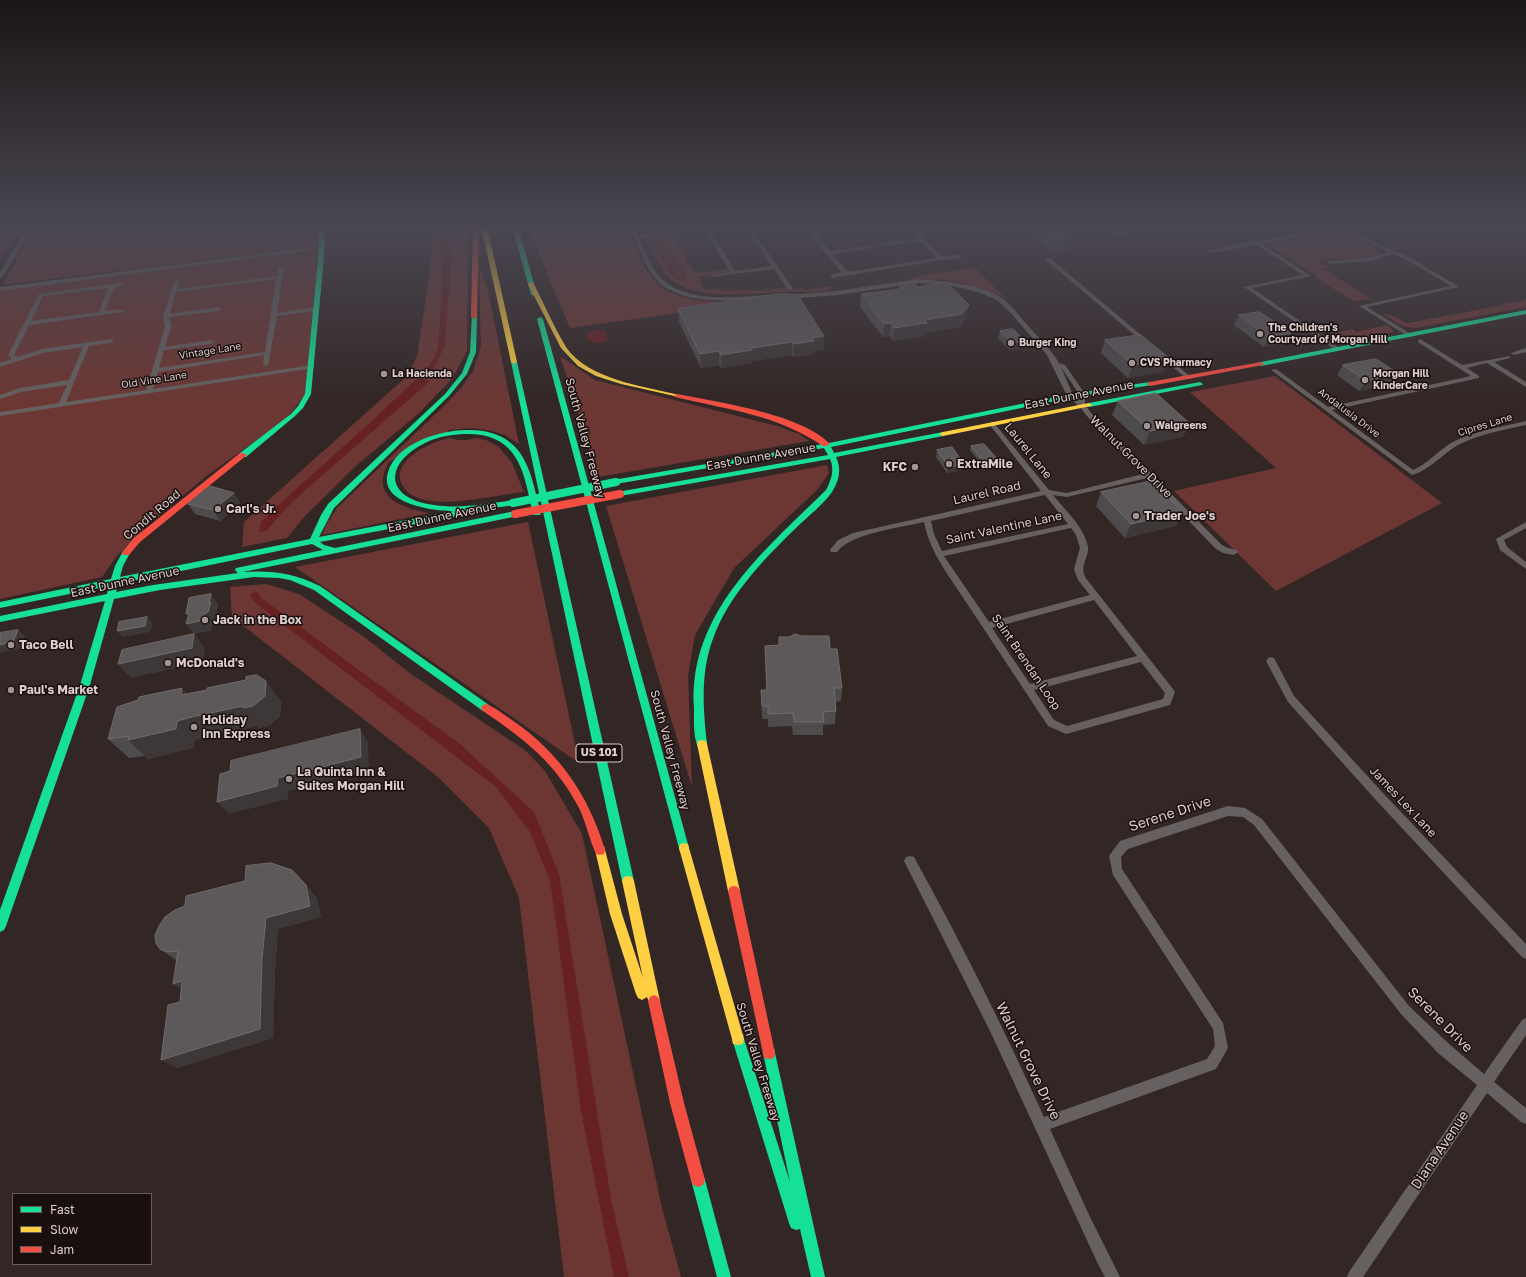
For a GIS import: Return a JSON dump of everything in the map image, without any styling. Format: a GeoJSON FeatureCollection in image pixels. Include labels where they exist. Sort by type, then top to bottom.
{"type":"FeatureCollection","features":[{"type":"Feature","properties":{"kind":"main road","name":"Condit Road"},"geometry":{"type":"LineString","coordinates":[[0,926],[85,685],[114,582],[124,555],[137,540],[301,407],[308,394],[312,367],[318,286]]}},
{"type":"Feature","properties":{"kind":"main road"},"geometry":{"type":"LineString","coordinates":[[336,551],[321,547],[313,541],[325,515],[331,506],[440,403],[455,387],[465,372],[471,358],[474,344],[475,286]]}},
{"type":"Feature","properties":{"kind":"main road","name":"US 101"},"geometry":{"type":"LineString","coordinates":[[497,286],[632,907],[677,1103],[724,1277]]}},
{"type":"Feature","properties":{"kind":"main road","name":"South Valley Freeway"},"geometry":{"type":"LineString","coordinates":[[531,286],[719,976],[814,1277]]}},
{"type":"Feature","properties":{"kind":"main road"},"geometry":{"type":"LineString","coordinates":[[532,286],[564,348],[573,360],[588,370],[622,383],[779,419],[813,434],[828,445],[835,462],[836,476],[829,491],[748,574],[726,601],[705,646],[700,663],[697,694],[697,715],[702,746],[818,1277]]}},
{"type":"Feature","properties":{"kind":"main road","name":"East Dunne Avenue"},"geometry":{"type":"LineString","coordinates":[[0,606],[313,541],[616,482],[828,445],[1070,396],[1189,378],[1526,312]]}},
{"type":"Feature","properties":{"kind":"main road","name":"East Dunne Avenue"},"geometry":{"type":"LineString","coordinates":[[0,619],[516,514],[832,456],[1526,320]]}},
{"type":"Feature","properties":{"kind":"main road"},"geometry":{"type":"LineString","coordinates":[[1371,351],[1375,345],[1411,338],[1412,337],[1410,335]]}},
{"type":"Feature","properties":{"kind":"main road"},"geometry":{"type":"LineString","coordinates":[[1274,370],[1276,366],[1292,362],[1294,357]]}},
{"type":"Feature","properties":{"kind":"main road"},"geometry":{"type":"LineString","coordinates":[[1154,393],[1158,388],[1185,383],[1189,378],[1217,381]]}},
{"type":"Feature","properties":{"kind":"main road"},"geometry":{"type":"LineString","coordinates":[[513,503],[444,508],[415,504],[396,494],[390,484],[390,472],[397,461],[410,449],[437,436],[455,432],[476,432],[484,433],[502,440],[511,446],[521,461],[534,506],[562,584]]}},
{"type":"Feature","properties":{"kind":"main road"},"geometry":{"type":"LineString","coordinates":[[143,590],[256,573],[271,573],[296,578],[317,588],[534,742],[568,778],[586,808],[620,929],[677,1103]]}},
{"type":"Feature","properties":{"kind":"street"},"geometry":{"type":"LineString","coordinates":[[0,289],[27,286]]}},
{"type":"Feature","properties":{"kind":"street"},"geometry":{"type":"LineString","coordinates":[[101,314],[112,286]]}},
{"type":"Feature","properties":{"kind":"street"},"geometry":{"type":"LineString","coordinates":[[16,359],[10,355],[41,295],[116,286]]}},
{"type":"Feature","properties":{"kind":"street","name":"Vintage Lane"},"geometry":{"type":"LineString","coordinates":[[149,391],[168,327],[166,316],[176,286]]}},
{"type":"Feature","properties":{"kind":"street"},"geometry":{"type":"LineString","coordinates":[[174,291],[215,286]]}},
{"type":"Feature","properties":{"kind":"street"},"geometry":{"type":"LineString","coordinates":[[266,364],[278,286]]}},
{"type":"Feature","properties":{"kind":"street","name":"Walnut Grove Drive"},"geometry":{"type":"LineString","coordinates":[[668,286],[676,290],[696,296],[721,298],[810,296],[885,286]]}},
{"type":"Feature","properties":{"kind":"street"},"geometry":{"type":"LineString","coordinates":[[788,286],[790,289]]}},
{"type":"Feature","properties":{"kind":"street","name":"Walnut Grove Drive"},"geometry":{"type":"LineString","coordinates":[[961,286],[972,288],[999,299],[1012,311],[1055,362],[1070,396],[1083,406],[1088,414],[1219,547],[1226,552],[1234,552]]}},
{"type":"Feature","properties":{"kind":"street"},"geometry":{"type":"LineString","coordinates":[[1080,286],[1189,378]]}},
{"type":"Feature","properties":{"kind":"street"},"geometry":{"type":"LineString","coordinates":[[1255,286],[1247,287],[1337,349]]}},
{"type":"Feature","properties":{"kind":"street"},"geometry":{"type":"LineString","coordinates":[[1410,335],[1362,306],[1456,288],[1452,286]]}},
{"type":"Feature","properties":{"kind":"street"},"geometry":{"type":"LineString","coordinates":[[273,313],[316,307]]}},
{"type":"Feature","properties":{"kind":"street"},"geometry":{"type":"LineString","coordinates":[[166,316],[219,309]]}},
{"type":"Feature","properties":{"kind":"street"},"geometry":{"type":"LineString","coordinates":[[27,323],[121,311]]}},
{"type":"Feature","properties":{"kind":"street"},"geometry":{"type":"LineString","coordinates":[[0,365],[42,351],[111,341]]}},
{"type":"Feature","properties":{"kind":"street"},"geometry":{"type":"LineString","coordinates":[[1327,409],[1477,377],[1420,341]]}},
{"type":"Feature","properties":{"kind":"street"},"geometry":{"type":"LineString","coordinates":[[162,350],[212,342]]}},
{"type":"Feature","properties":{"kind":"street"},"geometry":{"type":"LineString","coordinates":[[62,404],[87,344]]}},
{"type":"Feature","properties":{"kind":"street"},"geometry":{"type":"LineString","coordinates":[[1461,367],[1526,350]]}},
{"type":"Feature","properties":{"kind":"street","name":"Vintage Lane"},"geometry":{"type":"LineString","coordinates":[[156,370],[268,353]]}},
{"type":"Feature","properties":{"kind":"street"},"geometry":{"type":"LineString","coordinates":[[1488,361],[1526,385]]}},
{"type":"Feature","properties":{"kind":"street","name":"Walnut Grove Drive"},"geometry":{"type":"LineString","coordinates":[[1055,362],[1063,366],[1082,394],[1083,406]]}},
{"type":"Feature","properties":{"kind":"street","name":"Old Vine Lane"},"geometry":{"type":"LineString","coordinates":[[0,414],[312,367]]}},
{"type":"Feature","properties":{"kind":"street","name":"Andalusia Drive"},"geometry":{"type":"LineString","coordinates":[[1274,370],[1412,473]]}},
{"type":"Feature","properties":{"kind":"street"},"geometry":{"type":"LineString","coordinates":[[0,397],[20,390],[71,382]]}},
{"type":"Feature","properties":{"kind":"street","name":"Laurel Lane"},"geometry":{"type":"LineString","coordinates":[[992,424],[1047,492]]}},
{"type":"Feature","properties":{"kind":"street","name":"Cipres Lane"},"geometry":{"type":"LineString","coordinates":[[1412,473],[1423,469],[1446,449],[1467,439],[1524,425]]}},
{"type":"Feature","properties":{"kind":"street","name":"Laurel Road"},"geometry":{"type":"LineString","coordinates":[[834,550],[838,544],[846,539],[927,518],[1047,492],[1067,495],[1149,475]]}},
{"type":"Feature","properties":{"kind":"street","name":"Saint Brendan Loop"},"geometry":{"type":"LineString","coordinates":[[927,518],[930,534],[940,554],[1051,723],[1066,730],[1167,702],[1170,692],[1081,578],[1078,569],[1084,548],[1080,534],[1047,492]]}},
{"type":"Feature","properties":{"kind":"street","name":"Saint Valentine Lane"},"geometry":{"type":"LineString","coordinates":[[940,554],[1074,525]]}},
{"type":"Feature","properties":{"kind":"street"},"geometry":{"type":"LineString","coordinates":[[1526,526],[1500,539],[1503,548],[1526,566]]}},
{"type":"Feature","properties":{"kind":"street"},"geometry":{"type":"LineString","coordinates":[[986,626],[1095,597]]}},
{"type":"Feature","properties":{"kind":"street"},"geometry":{"type":"LineString","coordinates":[[1028,688],[1143,658]]}},
{"type":"Feature","properties":{"kind":"street","name":"James Lex Lane"},"geometry":{"type":"LineString","coordinates":[[1271,661],[1291,699],[1379,796],[1526,953]]}},
{"type":"Feature","properties":{"kind":"street","name":"Serene Drive"},"geometry":{"type":"LineString","coordinates":[[1041,1126],[1211,1064],[1222,1048],[1219,1027],[1117,871],[1116,856],[1124,845],[1228,811],[1245,813],[1258,822],[1405,1010],[1443,1048],[1526,1117]]}},
{"type":"Feature","properties":{"kind":"street","name":"Walnut Grove Drive"},"geometry":{"type":"LineString","coordinates":[[910,861],[943,920],[1041,1126],[1094,1244],[1113,1277]]}},
{"type":"Feature","properties":{"kind":"street"},"geometry":{"type":"LineString","coordinates":[[0,895],[12,892]]}},
{"type":"Feature","properties":{"kind":"street","name":"Diana Avenue"},"geometry":{"type":"LineString","coordinates":[[1354,1277],[1526,1024]]}},
{"type":"Feature","properties":{"kind":"shaded area"},"geometry":{"type":"Polygon","coordinates":[[[35,286],[315,286],[308,363],[308,391],[286,419],[209,474],[149,524],[116,557],[102,577],[0,599],[0,290],[35,286]]]}},
{"type":"Feature","properties":{"kind":"shaded area"},"geometry":{"type":"Polygon","coordinates":[[[428,286],[468,286],[467,351],[452,379],[418,414],[357,465],[304,517],[287,538],[242,547],[244,522],[405,378],[417,357],[428,286]]]}},
{"type":"Feature","properties":{"kind":"shaded area"},"geometry":{"type":"Polygon","coordinates":[[[441,286],[449,286],[445,345],[432,372],[426,373],[426,370],[434,358],[438,348],[441,286]]]}},
{"type":"Feature","properties":{"kind":"shaded area"},"geometry":{"type":"Polygon","coordinates":[[[479,286],[486,286],[519,444],[505,435],[488,430],[469,428],[450,430],[389,462],[384,474],[383,484],[391,499],[409,508],[430,513],[322,535],[326,525],[337,508],[461,388],[473,371],[481,347],[479,286]]]}},
{"type":"Feature","properties":{"kind":"shaded area"},"geometry":{"type":"Polygon","coordinates":[[[552,286],[660,286],[673,294],[685,298],[712,302],[749,303],[570,328],[552,286]]]}},
{"type":"Feature","properties":{"kind":"shaded area"},"geometry":{"type":"Polygon","coordinates":[[[681,286],[702,286],[704,289],[720,289],[725,292],[735,290],[786,288],[788,290],[803,288],[805,290],[829,286],[832,290],[723,294],[692,290],[681,286]]]}},
{"type":"Feature","properties":{"kind":"shaded area"},"geometry":{"type":"Polygon","coordinates":[[[971,286],[993,286],[1004,297],[990,292],[971,286]]]}},
{"type":"Feature","properties":{"kind":"shaded area"},"geometry":{"type":"Polygon","coordinates":[[[1329,286],[1350,286],[1371,299],[1353,301],[1329,286]]]}},
{"type":"Feature","properties":{"kind":"shaded area"},"geometry":{"type":"Polygon","coordinates":[[[1526,299],[1526,307],[1416,328],[1402,326],[1383,314],[1408,323],[1523,301],[1522,300],[1526,299]]]}},
{"type":"Feature","properties":{"kind":"shaded area"},"geometry":{"type":"Polygon","coordinates":[[[1387,325],[1394,331],[1393,332],[1343,342],[1332,340],[1324,335],[1353,329],[1356,332],[1387,325]]]}},
{"type":"Feature","properties":{"kind":"shaded area"},"geometry":{"type":"Polygon","coordinates":[[[594,330],[605,331],[608,339],[603,343],[597,344],[586,339],[588,332],[594,330]]]}},
{"type":"Feature","properties":{"kind":"shaded area"},"geometry":{"type":"Polygon","coordinates":[[[560,356],[595,380],[777,426],[799,434],[809,441],[598,477],[560,356]]]}},
{"type":"Feature","properties":{"kind":"shaded area"},"geometry":{"type":"Polygon","coordinates":[[[1275,376],[1442,503],[1276,591],[1174,491],[1276,468],[1190,392],[1275,376]]]}},
{"type":"Feature","properties":{"kind":"shaded area"},"geometry":{"type":"Polygon","coordinates":[[[420,378],[430,381],[291,503],[266,531],[259,532],[261,522],[277,506],[414,381],[420,378]]]}},
{"type":"Feature","properties":{"kind":"shaded area"},"geometry":{"type":"Polygon","coordinates":[[[450,438],[467,440],[477,438],[486,440],[499,447],[512,463],[524,492],[448,502],[425,500],[415,497],[409,493],[403,486],[400,477],[401,468],[414,454],[423,448],[433,443],[450,438]]]}},
{"type":"Feature","properties":{"kind":"shaded area"},"geometry":{"type":"Polygon","coordinates":[[[827,465],[829,473],[817,490],[734,568],[695,635],[688,675],[692,787],[606,506],[827,465]]]}},
{"type":"Feature","properties":{"kind":"shaded area"},"geometry":{"type":"Polygon","coordinates":[[[528,522],[579,763],[295,567],[528,522]]]}},
{"type":"Feature","properties":{"kind":"shaded area"},"geometry":{"type":"Polygon","coordinates":[[[266,584],[299,594],[363,636],[411,674],[526,751],[545,771],[582,834],[662,1208],[681,1277],[564,1277],[519,898],[489,828],[438,777],[232,617],[230,587],[266,584]]]}},
{"type":"Feature","properties":{"kind":"shaded area"},"geometry":{"type":"Polygon","coordinates":[[[258,592],[261,598],[461,745],[534,812],[559,874],[611,1199],[629,1277],[614,1277],[581,1111],[550,880],[530,832],[496,787],[254,602],[250,594],[258,592]]]}},
{"type":"Feature","properties":{"kind":"building"},"geometry":{"type":"Polygon","coordinates":[[[900,286],[917,286],[918,287],[950,286],[969,305],[962,314],[925,320],[927,323],[894,328],[891,323],[884,324],[861,294],[902,289],[900,286]]]}},
{"type":"Feature","properties":{"kind":"building"},"geometry":{"type":"Polygon","coordinates":[[[777,294],[797,294],[824,336],[812,338],[814,341],[794,344],[792,342],[751,348],[752,350],[721,355],[719,351],[700,354],[678,309],[777,294]]]}},
{"type":"Feature","properties":{"kind":"building"},"geometry":{"type":"Polygon","coordinates":[[[1260,312],[1291,333],[1268,337],[1239,315],[1260,312]]]}},
{"type":"Feature","properties":{"kind":"building"},"geometry":{"type":"Polygon","coordinates":[[[1013,329],[1025,341],[1012,343],[1000,331],[1013,329]]]}},
{"type":"Feature","properties":{"kind":"building"},"geometry":{"type":"Polygon","coordinates":[[[1141,335],[1169,358],[1133,365],[1105,340],[1141,335]]]}},
{"type":"Feature","properties":{"kind":"building"},"geometry":{"type":"Polygon","coordinates":[[[1376,359],[1399,374],[1366,381],[1343,365],[1376,359]]]}},
{"type":"Feature","properties":{"kind":"building"},"geometry":{"type":"Polygon","coordinates":[[[1156,393],[1189,423],[1150,431],[1118,401],[1156,393]]]}},
{"type":"Feature","properties":{"kind":"building"},"geometry":{"type":"Polygon","coordinates":[[[984,444],[1000,462],[986,465],[971,446],[984,444]]]}},
{"type":"Feature","properties":{"kind":"building"},"geometry":{"type":"Polygon","coordinates":[[[952,447],[964,464],[949,467],[937,450],[952,447]]]}},
{"type":"Feature","properties":{"kind":"building"},"geometry":{"type":"Polygon","coordinates":[[[1152,481],[1183,512],[1131,524],[1101,492],[1152,481]]]}},
{"type":"Feature","properties":{"kind":"building"},"geometry":{"type":"Polygon","coordinates":[[[210,486],[234,493],[213,510],[188,504],[210,486]]]}},
{"type":"Feature","properties":{"kind":"building"},"geometry":{"type":"Polygon","coordinates":[[[211,594],[209,603],[211,602],[208,612],[205,613],[204,620],[186,624],[189,613],[186,614],[189,598],[211,594]]]}},
{"type":"Feature","properties":{"kind":"building"},"geometry":{"type":"Polygon","coordinates":[[[147,617],[145,626],[117,631],[119,622],[147,617]]]}},
{"type":"Feature","properties":{"kind":"building"},"geometry":{"type":"Polygon","coordinates":[[[18,630],[13,642],[0,645],[0,633],[18,630]]]}},
{"type":"Feature","properties":{"kind":"building"},"geometry":{"type":"Polygon","coordinates":[[[194,634],[192,648],[118,664],[122,650],[194,634]]]}},
{"type":"Feature","properties":{"kind":"building"},"geometry":{"type":"Polygon","coordinates":[[[795,634],[802,636],[829,636],[830,649],[837,649],[842,688],[834,688],[836,711],[823,712],[824,722],[794,722],[793,713],[768,714],[768,706],[762,706],[761,690],[767,690],[765,646],[779,645],[779,637],[789,637],[795,634]]]}},
{"type":"Feature","properties":{"kind":"building"},"geometry":{"type":"Polygon","coordinates":[[[257,675],[266,681],[265,696],[253,706],[243,708],[243,706],[177,721],[176,729],[128,740],[129,736],[108,739],[117,707],[138,700],[139,697],[182,688],[181,695],[246,680],[246,677],[257,675]]]}},
{"type":"Feature","properties":{"kind":"building"},"geometry":{"type":"Polygon","coordinates":[[[360,729],[361,757],[278,778],[277,786],[217,802],[220,774],[230,771],[231,761],[360,729]]]}},
{"type":"Feature","properties":{"kind":"building"},"geometry":{"type":"Polygon","coordinates":[[[271,863],[292,870],[306,885],[310,906],[266,918],[262,959],[260,1029],[161,1060],[168,1005],[180,1002],[182,981],[173,984],[178,951],[168,952],[160,949],[156,943],[155,935],[159,926],[165,917],[175,910],[185,906],[186,896],[245,881],[246,866],[271,863]]]}},
{"type":"Feature","properties":{"kind":"traffic: fast"},"geometry":{"type":"LineString","coordinates":[[243,455],[293,415],[301,407],[308,394],[318,286]]}},
{"type":"Feature","properties":{"kind":"traffic: fast"},"geometry":{"type":"LineString","coordinates":[[531,286],[534,295]]}},
{"type":"Feature","properties":{"kind":"traffic: fast"},"geometry":{"type":"LineString","coordinates":[[1261,364],[1526,312]]}},
{"type":"Feature","properties":{"kind":"traffic: fast"},"geometry":{"type":"LineString","coordinates":[[336,551],[321,547],[313,541],[325,515],[331,506],[447,395],[465,373],[473,352],[474,317]]}},
{"type":"Feature","properties":{"kind":"traffic: fast"},"geometry":{"type":"LineString","coordinates":[[540,319],[684,848]]}},
{"type":"Feature","properties":{"kind":"traffic: fast"},"geometry":{"type":"LineString","coordinates":[[514,362],[628,881]]}},
{"type":"Feature","properties":{"kind":"traffic: fast"},"geometry":{"type":"LineString","coordinates":[[616,482],[828,445],[1070,396],[1150,384]]}},
{"type":"Feature","properties":{"kind":"traffic: fast"},"geometry":{"type":"LineString","coordinates":[[1089,405],[1200,384]]}},
{"type":"Feature","properties":{"kind":"traffic: fast"},"geometry":{"type":"LineString","coordinates":[[513,503],[454,509],[421,506],[401,496],[394,489],[391,481],[392,472],[397,462],[408,451],[422,442],[438,436],[454,433],[476,432],[487,434],[497,437],[510,446],[516,453],[525,469],[537,513]]}},
{"type":"Feature","properties":{"kind":"traffic: fast"},"geometry":{"type":"LineString","coordinates":[[620,494],[832,456],[943,434]]}},
{"type":"Feature","properties":{"kind":"traffic: fast"},"geometry":{"type":"LineString","coordinates":[[702,744],[698,703],[698,682],[701,662],[709,636],[721,612],[736,589],[753,568],[771,548],[829,491],[836,476],[835,462],[826,444]]}},
{"type":"Feature","properties":{"kind":"traffic: fast"},"geometry":{"type":"LineString","coordinates":[[513,503],[616,482]]}},
{"type":"Feature","properties":{"kind":"traffic: fast"},"geometry":{"type":"LineString","coordinates":[[0,605],[313,541],[480,509]]}},
{"type":"Feature","properties":{"kind":"traffic: fast"},"geometry":{"type":"LineString","coordinates":[[239,570],[515,514]]}},
{"type":"Feature","properties":{"kind":"traffic: fast"},"geometry":{"type":"LineString","coordinates":[[0,926],[85,685],[119,566],[126,553]]}},
{"type":"Feature","properties":{"kind":"traffic: fast"},"geometry":{"type":"LineString","coordinates":[[143,590],[254,574],[279,575],[304,581],[317,588],[486,708]]}},
{"type":"Feature","properties":{"kind":"traffic: fast"},"geometry":{"type":"LineString","coordinates":[[0,619],[153,588]]}},
{"type":"Feature","properties":{"kind":"traffic: fast"},"geometry":{"type":"LineString","coordinates":[[738,1039],[796,1223]]}},
{"type":"Feature","properties":{"kind":"traffic: fast"},"geometry":{"type":"LineString","coordinates":[[769,1053],[818,1277]]}},
{"type":"Feature","properties":{"kind":"traffic: fast"},"geometry":{"type":"LineString","coordinates":[[698,1180],[724,1277]]}},
{"type":"Feature","properties":{"kind":"traffic: slow"},"geometry":{"type":"LineString","coordinates":[[497,286],[514,362]]}},
{"type":"Feature","properties":{"kind":"traffic: slow"},"geometry":{"type":"LineString","coordinates":[[532,286],[564,348],[580,365],[598,375],[623,383],[677,396]]}},
{"type":"Feature","properties":{"kind":"traffic: slow"},"geometry":{"type":"LineString","coordinates":[[943,434],[1089,405]]}},
{"type":"Feature","properties":{"kind":"traffic: slow"},"geometry":{"type":"LineString","coordinates":[[702,744],[734,891]]}},
{"type":"Feature","properties":{"kind":"traffic: slow"},"geometry":{"type":"LineString","coordinates":[[684,848],[738,1039]]}},
{"type":"Feature","properties":{"kind":"traffic: slow"},"geometry":{"type":"LineString","coordinates":[[600,850],[616,914],[642,994]]}},
{"type":"Feature","properties":{"kind":"traffic: slow"},"geometry":{"type":"LineString","coordinates":[[628,881],[654,1001]]}},
{"type":"Feature","properties":{"kind":"traffic: jam"},"geometry":{"type":"LineString","coordinates":[[474,317],[475,286]]}},
{"type":"Feature","properties":{"kind":"traffic: jam"},"geometry":{"type":"LineString","coordinates":[[1150,384],[1261,364]]}},
{"type":"Feature","properties":{"kind":"traffic: jam"},"geometry":{"type":"LineString","coordinates":[[677,396],[754,412],[774,418],[810,433],[826,444]]}},
{"type":"Feature","properties":{"kind":"traffic: jam"},"geometry":{"type":"LineString","coordinates":[[126,553],[137,540],[243,455]]}},
{"type":"Feature","properties":{"kind":"traffic: jam"},"geometry":{"type":"LineString","coordinates":[[515,514],[620,494]]}},
{"type":"Feature","properties":{"kind":"traffic: jam"},"geometry":{"type":"LineString","coordinates":[[486,708],[528,737],[557,765],[583,805],[590,819],[600,850]]}},
{"type":"Feature","properties":{"kind":"traffic: jam"},"geometry":{"type":"LineString","coordinates":[[734,891],[769,1053]]}},
{"type":"Feature","properties":{"kind":"traffic: jam"},"geometry":{"type":"LineString","coordinates":[[654,1001],[677,1103],[698,1180]]}},
{"type":"Feature","properties":{"kind":"place","name":"The Children's Courtyard of Morgan Hill"},"geometry":{"type":"Point","coordinates":[1260,334]}},
{"type":"Feature","properties":{"kind":"place","name":"Burger King"},"geometry":{"type":"Point","coordinates":[1011,343]}},
{"type":"Feature","properties":{"kind":"place","name":"CVS Pharmacy"},"geometry":{"type":"Point","coordinates":[1132,363]}},
{"type":"Feature","properties":{"kind":"place","name":"La Hacienda"},"geometry":{"type":"Point","coordinates":[384,374]}},
{"type":"Feature","properties":{"kind":"place","name":"Morgan Hill KinderCare"},"geometry":{"type":"Point","coordinates":[1365,380]}},
{"type":"Feature","properties":{"kind":"place","name":"Walgreens"},"geometry":{"type":"Point","coordinates":[1147,426]}},
{"type":"Feature","properties":{"kind":"place","name":"ExtraMile"},"geometry":{"type":"Point","coordinates":[949,464]}},
{"type":"Feature","properties":{"kind":"place","name":"KFC"},"geometry":{"type":"Point","coordinates":[915,467]}},
{"type":"Feature","properties":{"kind":"place","name":"Carl's Jr."},"geometry":{"type":"Point","coordinates":[218,509]}},
{"type":"Feature","properties":{"kind":"place","name":"Trader Joe's"},"geometry":{"type":"Point","coordinates":[1136,516]}},
{"type":"Feature","properties":{"kind":"place","name":"Jack in the Box"},"geometry":{"type":"Point","coordinates":[205,620]}},
{"type":"Feature","properties":{"kind":"place","name":"Taco Bell"},"geometry":{"type":"Point","coordinates":[11,645]}},
{"type":"Feature","properties":{"kind":"place","name":"McDonald's"},"geometry":{"type":"Point","coordinates":[168,663]}},
{"type":"Feature","properties":{"kind":"place","name":"Paul's Market"},"geometry":{"type":"Point","coordinates":[11,690]}},
{"type":"Feature","properties":{"kind":"place","name":"Holiday Inn Express"},"geometry":{"type":"Point","coordinates":[194,727]}},
{"type":"Feature","properties":{"kind":"place","name":"La Quinta Inn & Suites Morgan Hill"},"geometry":{"type":"Point","coordinates":[289,779]}}]}
